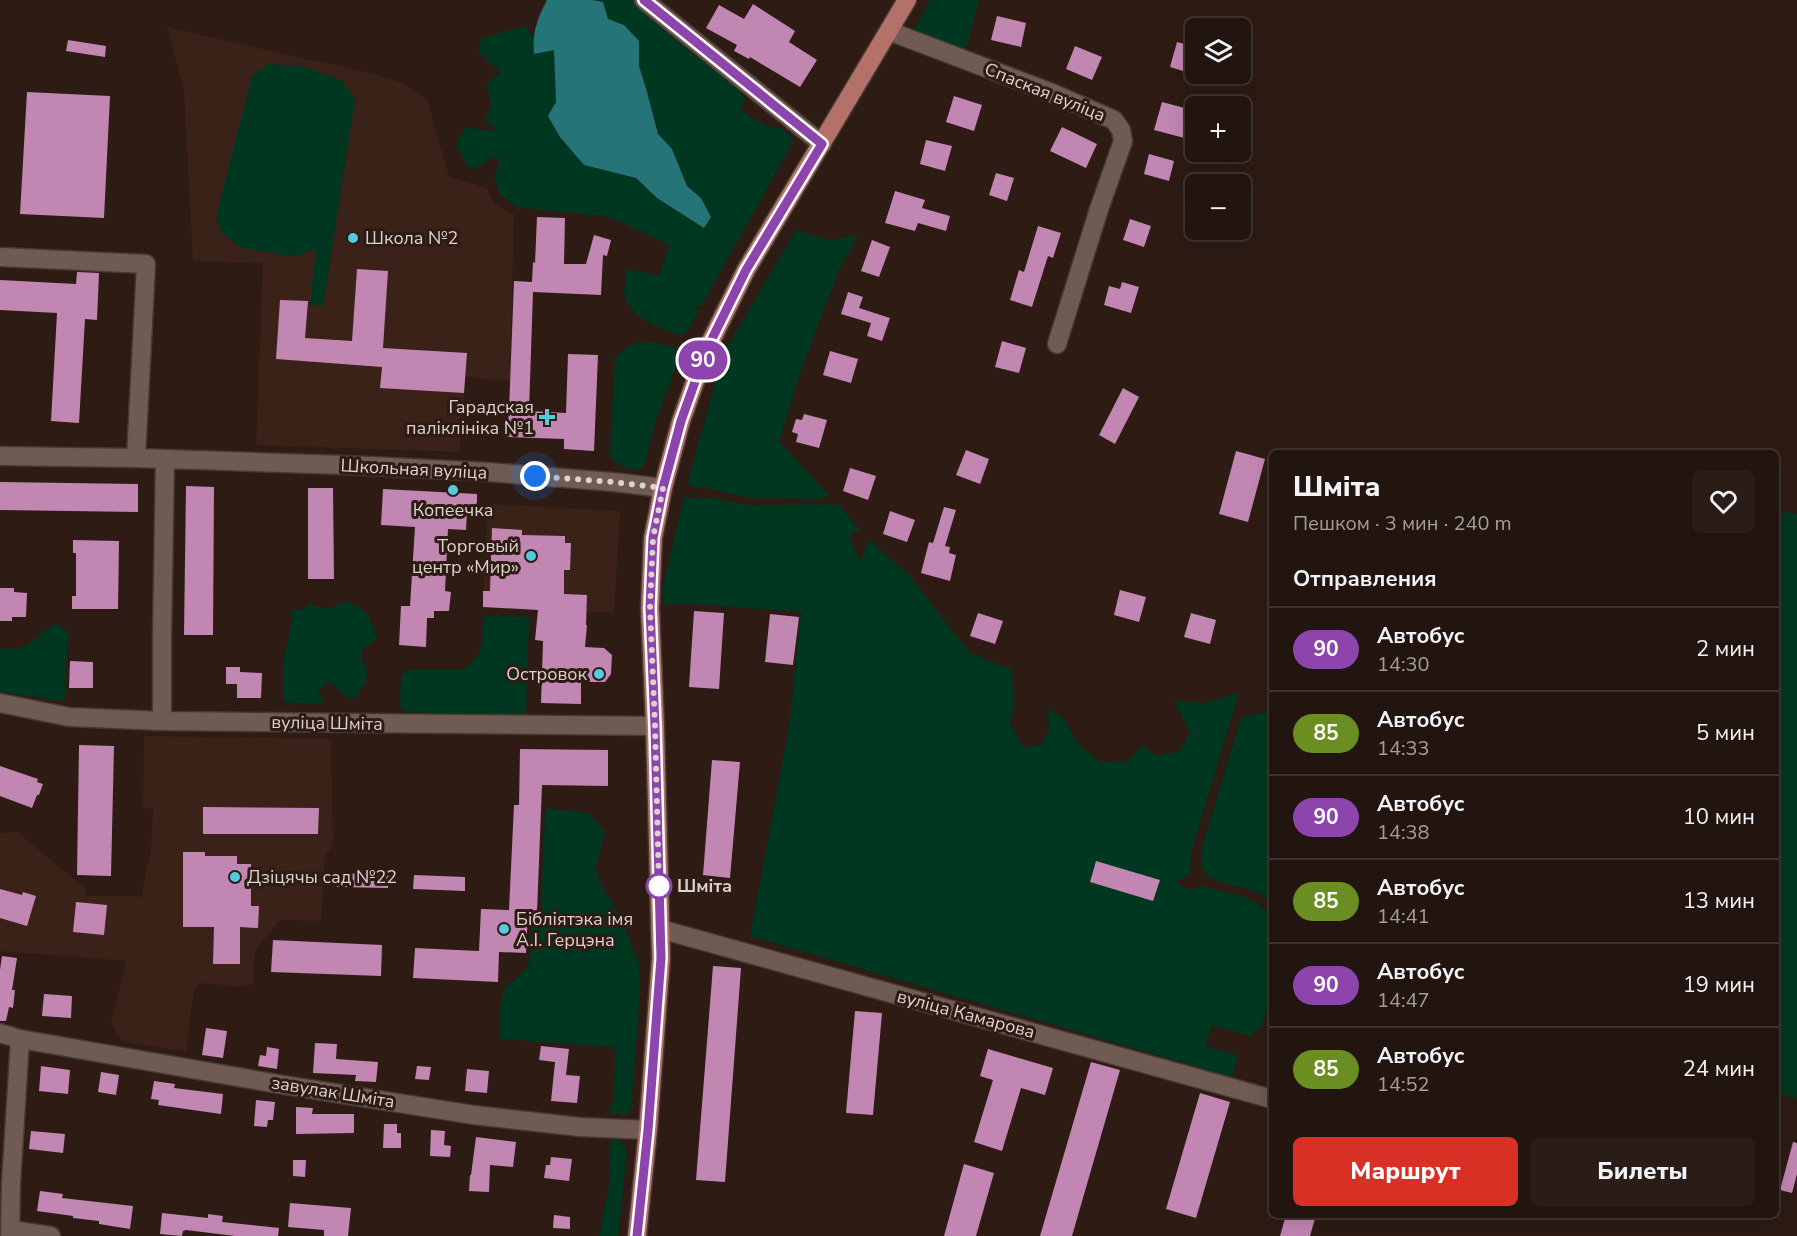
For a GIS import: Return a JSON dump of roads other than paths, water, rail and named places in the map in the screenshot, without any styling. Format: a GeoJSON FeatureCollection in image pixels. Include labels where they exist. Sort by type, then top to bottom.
{"type":"FeatureCollection","features":[{"type":"Feature","properties":{"kind":"main road"},"geometry":{"type":"LineString","coordinates":[[637,1236],[648,1130],[661,958],[650,608],[653,538],[663,488],[681,421],[706,351],[746,270],[908,0]]}},
{"type":"Feature","properties":{"kind":"street"},"geometry":{"type":"LineString","coordinates":[[644,0],[822,144]]}},
{"type":"Feature","properties":{"kind":"street","name":"Спаская вуліца"},"geometry":{"type":"LineString","coordinates":[[889,31],[1052,93],[1114,120],[1121,130],[1123,141],[1099,208],[1057,344]]}},
{"type":"Feature","properties":{"kind":"street"},"geometry":{"type":"LineString","coordinates":[[0,257],[146,264],[136,458]]}},
{"type":"Feature","properties":{"kind":"street","name":"Школьная вуліца"},"geometry":{"type":"LineString","coordinates":[[0,456],[136,458],[488,472],[663,488]]}},
{"type":"Feature","properties":{"kind":"street"},"geometry":{"type":"LineString","coordinates":[[162,721],[165,459]]}},
{"type":"Feature","properties":{"kind":"street","name":"вуліца Шміта"},"geometry":{"type":"LineString","coordinates":[[0,703],[69,717],[162,721],[655,726]]}},
{"type":"Feature","properties":{"kind":"street","name":"вуліца Камарова"},"geometry":{"type":"LineString","coordinates":[[660,929],[1269,1098]]}},
{"type":"Feature","properties":{"kind":"street","name":"завулак Шміта"},"geometry":{"type":"LineString","coordinates":[[0,1033],[20,1039],[267,1082],[474,1115],[580,1127],[648,1130]]}},
{"type":"Feature","properties":{"kind":"street"},"geometry":{"type":"LineString","coordinates":[[20,1039],[11,1183],[11,1233],[51,1236]]}},
{"type":"Feature","properties":{"kind":"water"},"geometry":{"type":"Polygon","coordinates":[[[547,0],[603,2],[608,19],[624,25],[639,41],[639,66],[658,134],[672,149],[687,186],[701,198],[711,217],[704,228],[657,198],[636,178],[584,165],[560,137],[548,116],[556,102],[554,50],[534,54],[536,26],[547,0]]]}},
{"type":"Feature","properties":{"kind":"place","name":"Школа №2"},"geometry":{"type":"Point","coordinates":[353,238]}},
{"type":"Feature","properties":{"kind":"place","name":"Гарадская паліклініка №1"},"geometry":{"type":"Point","coordinates":[547,417]}},
{"type":"Feature","properties":{"kind":"place","name":"Копеечка"},"geometry":{"type":"Point","coordinates":[453,490]}},
{"type":"Feature","properties":{"kind":"place","name":"Торговый центр «Мир»"},"geometry":{"type":"Point","coordinates":[531,556]}},
{"type":"Feature","properties":{"kind":"place","name":"Островок"},"geometry":{"type":"Point","coordinates":[599,674]}},
{"type":"Feature","properties":{"kind":"place","name":"Дзіцячы сад №22"},"geometry":{"type":"Point","coordinates":[235,877]}},
{"type":"Feature","properties":{"kind":"place","name":"Шміта"},"geometry":{"type":"Point","coordinates":[659,886]}},
{"type":"Feature","properties":{"kind":"place","name":"Бібліятэка імя А.І. Герцэна"},"geometry":{"type":"Point","coordinates":[504,929]}}]}
